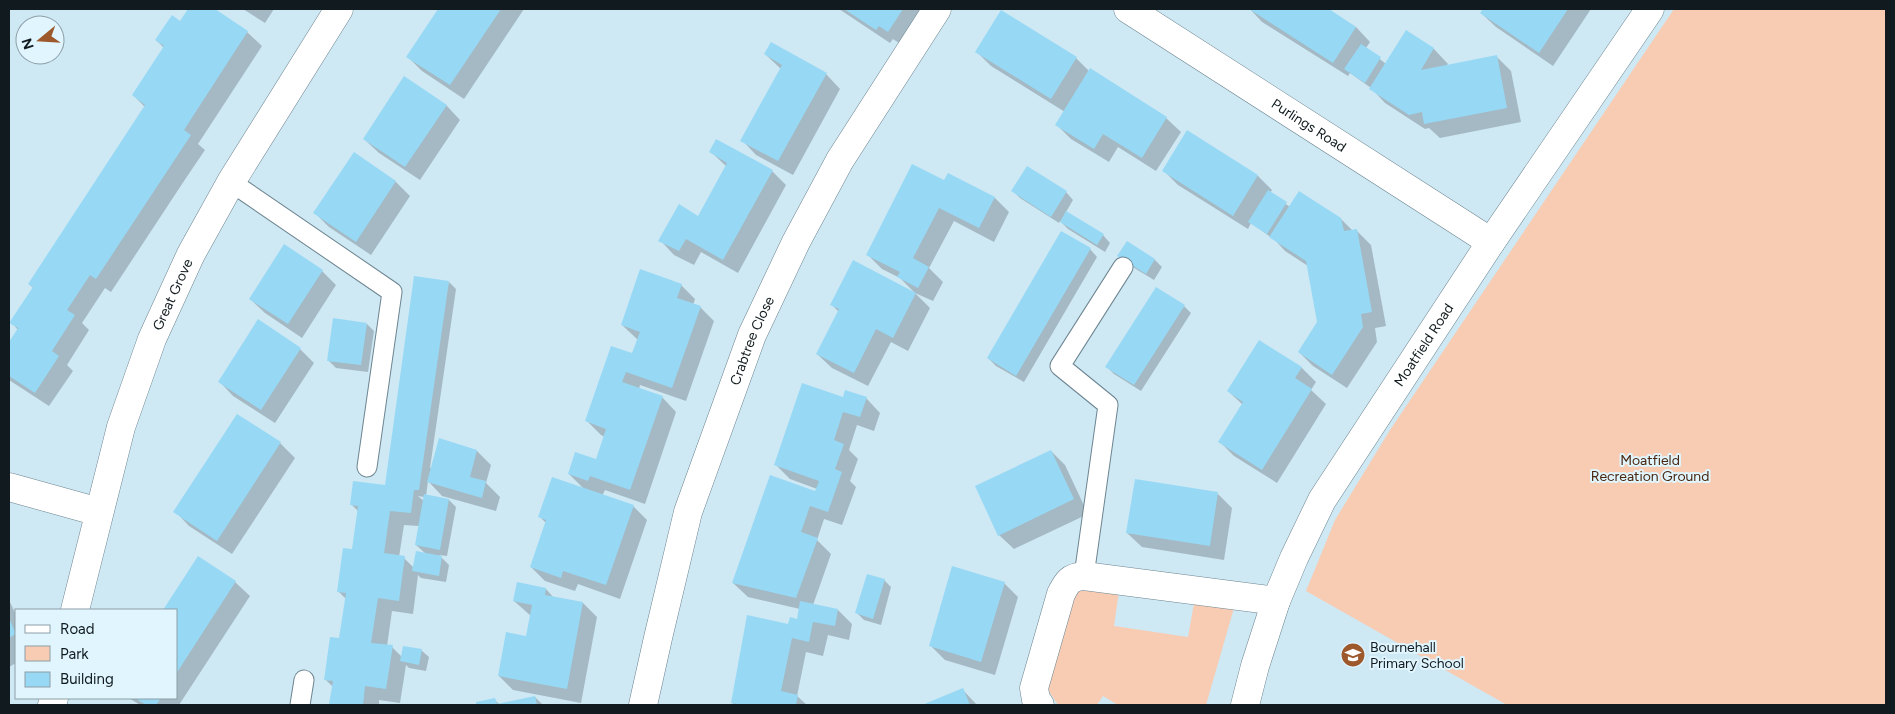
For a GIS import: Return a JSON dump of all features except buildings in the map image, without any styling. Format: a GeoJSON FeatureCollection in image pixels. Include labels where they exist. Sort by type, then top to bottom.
{"type":"FeatureCollection","features":[{"type":"Feature","properties":{"kind":"street","name":"Great Grove"},"geometry":{"type":"LineString","coordinates":[[75,609],[121,428],[152,339],[191,254],[231,182],[339,9]]}},
{"type":"Feature","properties":{"kind":"street","name":"Crabtree Close"},"geometry":{"type":"LineString","coordinates":[[643,705],[688,512],[752,335],[796,242],[840,160],[937,9]]}},
{"type":"Feature","properties":{"kind":"street","name":"Purlings Road"},"geometry":{"type":"LineString","coordinates":[[1128,9],[1491,242]]}},
{"type":"Feature","properties":{"kind":"street","name":"Moatfield Road"},"geometry":{"type":"LineString","coordinates":[[1245,705],[1255,666],[1276,602],[1294,558],[1322,500],[1491,242],[1650,9]]}},
{"type":"Feature","properties":{"kind":"street"},"geometry":{"type":"LineString","coordinates":[[9,487],[100,512]]}},
{"type":"Feature","properties":{"kind":"street"},"geometry":{"type":"LineString","coordinates":[[1040,705],[1036,700],[1034,688],[1061,594],[1066,584],[1075,577],[1084,576],[1276,602]]}},
{"type":"Feature","properties":{"kind":"lane"},"geometry":{"type":"LineString","coordinates":[[231,182],[392,292],[367,468]]}},
{"type":"Feature","properties":{"kind":"lane"},"geometry":{"type":"LineString","coordinates":[[1084,576],[1108,405],[1060,366],[1123,267]]}},
{"type":"Feature","properties":{"kind":"lane"},"geometry":{"type":"LineString","coordinates":[[300,705],[304,680]]}},
{"type":"Feature","properties":{"kind":"green space","name":"Moatfield Recreation Ground"},"geometry":{"type":"Polygon","coordinates":[[[1674,9],[1886,9],[1886,705],[1507,705],[1306,591],[1335,520],[1390,430],[1674,9]]]}},
{"type":"Feature","properties":{"kind":"green space"},"geometry":{"type":"Polygon","coordinates":[[[1086,587],[1119,591],[1114,626],[1188,637],[1194,603],[1234,608],[1206,705],[1118,705],[1103,696],[1097,705],[1058,705],[1048,690],[1049,675],[1073,597],[1086,587]]]}},
{"type":"Feature","properties":{"kind":"place","name":"Bournehall Primary School"},"geometry":{"type":"Point","coordinates":[1353,655]}}]}
